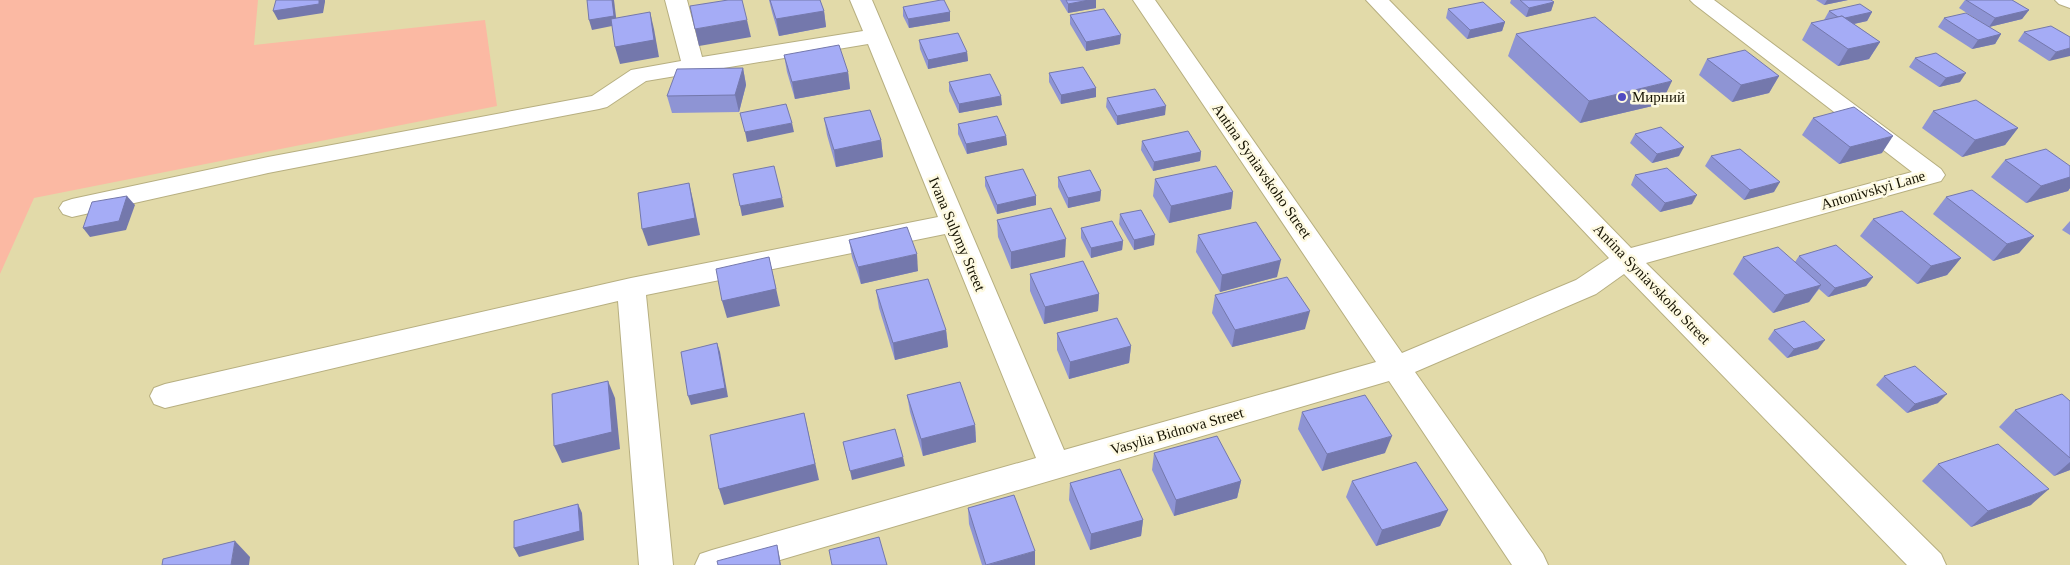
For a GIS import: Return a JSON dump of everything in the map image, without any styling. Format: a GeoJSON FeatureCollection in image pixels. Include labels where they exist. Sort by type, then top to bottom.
{"type":"FeatureCollection","features":[{"type":"Feature","properties":{"kind":"street"},"geometry":{"type":"LineString","coordinates":[[676,0],[693,65]]}},
{"type":"Feature","properties":{"kind":"street","name":"Ivana Sulymy Street"},"geometry":{"type":"LineString","coordinates":[[861,0],[1056,467]]}},
{"type":"Feature","properties":{"kind":"street","name":"Antina Syniavskoho Street"},"geometry":{"type":"LineString","coordinates":[[1144,0],[1397,366],[1531,565]]}},
{"type":"Feature","properties":{"kind":"street","name":"Antina Syniavskoho Street"},"geometry":{"type":"LineString","coordinates":[[1377,0],[1626,259],[1929,565]]}},
{"type":"Feature","properties":{"kind":"street","name":"Antonivskyi Lane"},"geometry":{"type":"LineString","coordinates":[[1626,259],[1932,175],[1701,0]]}},
{"type":"Feature","properties":{"kind":"street"},"geometry":{"type":"LineString","coordinates":[[2066,0],[2070,2]]}},
{"type":"Feature","properties":{"kind":"street"},"geometry":{"type":"LineString","coordinates":[[72,208],[268,166],[599,102],[639,75],[876,36]]}},
{"type":"Feature","properties":{"kind":"street"},"geometry":{"type":"LineString","coordinates":[[165,396],[631,288],[953,223]]}},
{"type":"Feature","properties":{"kind":"street","name":"Vasylia Bidnova Street"},"geometry":{"type":"LineString","coordinates":[[712,565],[1056,467],[1397,366],[1586,287],[1626,259]]}},
{"type":"Feature","properties":{"kind":"street"},"geometry":{"type":"LineString","coordinates":[[631,288],[656,565]]}},
{"type":"Feature","properties":{"kind":"shaded area"},"geometry":{"type":"Polygon","coordinates":[[[0,0],[258,0],[254,45],[485,20],[497,106],[34,198],[0,274],[0,0]]]}},
{"type":"Feature","properties":{"kind":"building"},"geometry":{"type":"Polygon","coordinates":[[[276,0],[319,0],[319,4],[273,11],[276,0]]]}},
{"type":"Feature","properties":{"kind":"building"},"geometry":{"type":"Polygon","coordinates":[[[587,0],[612,0],[614,16],[589,20],[587,0]]]}},
{"type":"Feature","properties":{"kind":"building"},"geometry":{"type":"Polygon","coordinates":[[[728,0],[742,0],[747,20],[695,29],[690,6],[728,0]]]}},
{"type":"Feature","properties":{"kind":"building"},"geometry":{"type":"Polygon","coordinates":[[[770,0],[820,0],[824,11],[776,19],[770,0]]]}},
{"type":"Feature","properties":{"kind":"building"},"geometry":{"type":"Polygon","coordinates":[[[944,0],[950,12],[908,19],[903,7],[944,0]]]}},
{"type":"Feature","properties":{"kind":"building"},"geometry":{"type":"Polygon","coordinates":[[[1066,0],[1089,0],[1068,4],[1066,0]]]}},
{"type":"Feature","properties":{"kind":"building"},"geometry":{"type":"Polygon","coordinates":[[[1520,0],[1551,0],[1554,2],[1529,8],[1520,0]]]}},
{"type":"Feature","properties":{"kind":"building"},"geometry":{"type":"Polygon","coordinates":[[[1966,0],[2012,0],[2029,10],[1995,18],[1966,0]]]}},
{"type":"Feature","properties":{"kind":"building"},"geometry":{"type":"Polygon","coordinates":[[[1483,2],[1505,22],[1470,30],[1448,9],[1483,2]]]}},
{"type":"Feature","properties":{"kind":"building"},"geometry":{"type":"Polygon","coordinates":[[[1860,4],[1872,12],[1845,18],[1842,16],[1838,17],[1829,11],[1860,4]]]}},
{"type":"Feature","properties":{"kind":"building"},"geometry":{"type":"Polygon","coordinates":[[[1104,9],[1121,35],[1086,42],[1070,15],[1104,9]]]}},
{"type":"Feature","properties":{"kind":"building"},"geometry":{"type":"Polygon","coordinates":[[[650,12],[654,40],[615,47],[611,19],[650,12]]]}},
{"type":"Feature","properties":{"kind":"building"},"geometry":{"type":"Polygon","coordinates":[[[1966,13],[2001,34],[1978,40],[1944,18],[1966,13]]]}},
{"type":"Feature","properties":{"kind":"building"},"geometry":{"type":"Polygon","coordinates":[[[1842,16],[1880,42],[1848,49],[1811,23],[1842,16]]]}},
{"type":"Feature","properties":{"kind":"building"},"geometry":{"type":"Polygon","coordinates":[[[1595,17],[1672,81],[1589,101],[1516,34],[1595,17]]]}},
{"type":"Feature","properties":{"kind":"building"},"geometry":{"type":"Polygon","coordinates":[[[2051,26],[2070,37],[2070,48],[2056,52],[2024,32],[2051,26]]]}},
{"type":"Feature","properties":{"kind":"building"},"geometry":{"type":"Polygon","coordinates":[[[958,33],[967,52],[928,60],[919,40],[958,33]]]}},
{"type":"Feature","properties":{"kind":"building"},"geometry":{"type":"Polygon","coordinates":[[[839,45],[848,72],[792,82],[784,55],[839,45]]]}},
{"type":"Feature","properties":{"kind":"building"},"geometry":{"type":"Polygon","coordinates":[[[1745,50],[1779,76],[1741,85],[1707,59],[1745,50]]]}},
{"type":"Feature","properties":{"kind":"building"},"geometry":{"type":"Polygon","coordinates":[[[1936,53],[1966,73],[1946,78],[1915,58],[1936,53]]]}},
{"type":"Feature","properties":{"kind":"building"},"geometry":{"type":"Polygon","coordinates":[[[1083,67],[1096,88],[1061,95],[1049,73],[1083,67]]]}},
{"type":"Feature","properties":{"kind":"building"},"geometry":{"type":"Polygon","coordinates":[[[743,68],[735,95],[667,96],[677,69],[743,68]]]}},
{"type":"Feature","properties":{"kind":"building"},"geometry":{"type":"Polygon","coordinates":[[[990,74],[1001,96],[959,104],[949,82],[990,74]]]}},
{"type":"Feature","properties":{"kind":"building"},"geometry":{"type":"Polygon","coordinates":[[[1155,89],[1166,106],[1117,116],[1107,98],[1155,89]]]}},
{"type":"Feature","properties":{"kind":"building"},"geometry":{"type":"Polygon","coordinates":[[[1976,100],[2018,128],[1975,140],[1933,111],[1976,100]]]}},
{"type":"Feature","properties":{"kind":"building"},"geometry":{"type":"Polygon","coordinates":[[[786,104],[792,123],[745,132],[740,113],[786,104]]]}},
{"type":"Feature","properties":{"kind":"building"},"geometry":{"type":"Polygon","coordinates":[[[1854,107],[1893,136],[1850,147],[1813,118],[1854,107]]]}},
{"type":"Feature","properties":{"kind":"building"},"geometry":{"type":"Polygon","coordinates":[[[870,110],[881,140],[834,150],[824,118],[870,110]]]}},
{"type":"Feature","properties":{"kind":"building"},"geometry":{"type":"Polygon","coordinates":[[[997,116],[1006,136],[966,144],[958,124],[997,116]]]}},
{"type":"Feature","properties":{"kind":"building"},"geometry":{"type":"Polygon","coordinates":[[[1661,127],[1684,147],[1657,154],[1635,134],[1661,127]]]}},
{"type":"Feature","properties":{"kind":"building"},"geometry":{"type":"Polygon","coordinates":[[[1188,131],[1201,152],[1154,162],[1142,141],[1188,131]]]}},
{"type":"Feature","properties":{"kind":"building"},"geometry":{"type":"Polygon","coordinates":[[[1740,149],[1780,182],[1750,190],[1711,156],[1740,149]]]}},
{"type":"Feature","properties":{"kind":"building"},"geometry":{"type":"Polygon","coordinates":[[[2046,149],[2070,166],[2070,177],[2041,186],[2005,160],[2046,149]]]}},
{"type":"Feature","properties":{"kind":"building"},"geometry":{"type":"Polygon","coordinates":[[[774,166],[782,198],[740,206],[733,174],[774,166]]]}},
{"type":"Feature","properties":{"kind":"building"},"geometry":{"type":"Polygon","coordinates":[[[1216,166],[1233,192],[1171,206],[1155,179],[1216,166]]]}},
{"type":"Feature","properties":{"kind":"building"},"geometry":{"type":"Polygon","coordinates":[[[1667,168],[1697,195],[1665,203],[1635,175],[1667,168]]]}},
{"type":"Feature","properties":{"kind":"building"},"geometry":{"type":"Polygon","coordinates":[[[1023,169],[1036,196],[997,205],[985,177],[1023,169]]]}},
{"type":"Feature","properties":{"kind":"building"},"geometry":{"type":"Polygon","coordinates":[[[1090,170],[1101,191],[1068,198],[1058,177],[1090,170]]]}},
{"type":"Feature","properties":{"kind":"building"},"geometry":{"type":"Polygon","coordinates":[[[689,183],[695,218],[642,229],[638,193],[689,183]]]}},
{"type":"Feature","properties":{"kind":"building"},"geometry":{"type":"Polygon","coordinates":[[[1972,190],[2034,236],[2007,244],[1946,197],[1972,190]]]}},
{"type":"Feature","properties":{"kind":"building"},"geometry":{"type":"Polygon","coordinates":[[[127,196],[119,221],[83,228],[92,202],[127,196]]]}},
{"type":"Feature","properties":{"kind":"building"},"geometry":{"type":"Polygon","coordinates":[[[1051,208],[1066,239],[1011,252],[997,220],[1051,208]]]}},
{"type":"Feature","properties":{"kind":"building"},"geometry":{"type":"Polygon","coordinates":[[[1141,210],[1155,235],[1134,240],[1120,214],[1141,210]]]}},
{"type":"Feature","properties":{"kind":"building"},"geometry":{"type":"Polygon","coordinates":[[[1902,211],[1961,258],[1931,266],[1873,219],[1902,211]]]}},
{"type":"Feature","properties":{"kind":"building"},"geometry":{"type":"Polygon","coordinates":[[[1112,221],[1123,241],[1091,248],[1081,228],[1112,221]]]}},
{"type":"Feature","properties":{"kind":"building"},"geometry":{"type":"Polygon","coordinates":[[[1256,222],[1281,260],[1222,275],[1198,235],[1256,222]]]}},
{"type":"Feature","properties":{"kind":"building"},"geometry":{"type":"Polygon","coordinates":[[[907,227],[917,254],[858,267],[849,240],[907,227]]]}},
{"type":"Feature","properties":{"kind":"building"},"geometry":{"type":"Polygon","coordinates":[[[1836,245],[1873,277],[1835,288],[1799,256],[1836,245]]]}},
{"type":"Feature","properties":{"kind":"building"},"geometry":{"type":"Polygon","coordinates":[[[1778,247],[1821,285],[1785,295],[1743,257],[1778,247]]]}},
{"type":"Feature","properties":{"kind":"building"},"geometry":{"type":"Polygon","coordinates":[[[769,257],[776,289],[722,301],[716,269],[769,257]]]}},
{"type":"Feature","properties":{"kind":"building"},"geometry":{"type":"Polygon","coordinates":[[[1083,261],[1099,294],[1045,307],[1030,274],[1083,261]]]}},
{"type":"Feature","properties":{"kind":"building"},"geometry":{"type":"Polygon","coordinates":[[[1287,277],[1310,311],[1235,330],[1215,295],[1287,277]]]}},
{"type":"Feature","properties":{"kind":"building"},"geometry":{"type":"Polygon","coordinates":[[[928,279],[946,330],[893,343],[876,290],[928,279]]]}},
{"type":"Feature","properties":{"kind":"building"},"geometry":{"type":"Polygon","coordinates":[[[1117,318],[1131,346],[1070,362],[1057,333],[1117,318]]]}},
{"type":"Feature","properties":{"kind":"building"},"geometry":{"type":"Polygon","coordinates":[[[1804,321],[1825,340],[1794,349],[1774,330],[1804,321]]]}},
{"type":"Feature","properties":{"kind":"building"},"geometry":{"type":"Polygon","coordinates":[[[717,343],[725,388],[688,396],[681,352],[717,343]]]}},
{"type":"Feature","properties":{"kind":"building"},"geometry":{"type":"Polygon","coordinates":[[[1915,366],[1947,394],[1915,404],[1884,376],[1915,366]]]}},
{"type":"Feature","properties":{"kind":"building"},"geometry":{"type":"Polygon","coordinates":[[[608,381],[612,432],[554,446],[552,394],[608,381]]]}},
{"type":"Feature","properties":{"kind":"building"},"geometry":{"type":"Polygon","coordinates":[[[960,382],[975,425],[921,439],[907,395],[960,382]]]}},
{"type":"Feature","properties":{"kind":"building"},"geometry":{"type":"Polygon","coordinates":[[[2062,394],[2070,401],[2070,458],[2015,410],[2062,394]]]}},
{"type":"Feature","properties":{"kind":"building"},"geometry":{"type":"Polygon","coordinates":[[[1365,395],[1392,436],[1327,454],[1302,412],[1365,395]]]}},
{"type":"Feature","properties":{"kind":"building"},"geometry":{"type":"Polygon","coordinates":[[[804,413],[815,464],[719,489],[710,435],[804,413]]]}},
{"type":"Feature","properties":{"kind":"building"},"geometry":{"type":"Polygon","coordinates":[[[895,429],[903,457],[850,471],[843,442],[895,429]]]}},
{"type":"Feature","properties":{"kind":"building"},"geometry":{"type":"Polygon","coordinates":[[[1217,436],[1241,481],[1176,500],[1154,453],[1217,436]]]}},
{"type":"Feature","properties":{"kind":"building"},"geometry":{"type":"Polygon","coordinates":[[[1998,444],[2049,489],[1988,511],[1938,464],[1998,444]]]}},
{"type":"Feature","properties":{"kind":"building"},"geometry":{"type":"Polygon","coordinates":[[[1416,462],[1448,510],[1382,530],[1352,481],[1416,462]]]}},
{"type":"Feature","properties":{"kind":"building"},"geometry":{"type":"Polygon","coordinates":[[[1120,469],[1143,520],[1091,534],[1070,483],[1120,469]]]}},
{"type":"Feature","properties":{"kind":"building"},"geometry":{"type":"Polygon","coordinates":[[[1014,495],[1035,551],[986,565],[968,508],[1014,495]]]}},
{"type":"Feature","properties":{"kind":"building"},"geometry":{"type":"Polygon","coordinates":[[[578,504],[580,531],[514,548],[514,521],[578,504]]]}},
{"type":"Feature","properties":{"kind":"building"},"geometry":{"type":"Polygon","coordinates":[[[879,537],[887,565],[832,565],[829,550],[879,537]]]}},
{"type":"Feature","properties":{"kind":"building"},"geometry":{"type":"Polygon","coordinates":[[[235,541],[231,565],[162,565],[163,559],[235,541]]]}},
{"type":"Feature","properties":{"kind":"building"},"geometry":{"type":"Polygon","coordinates":[[[777,545],[780,565],[718,565],[717,561],[777,545]]]}},
{"type":"Feature","properties":{"kind":"place","name":"Мирний"},"geometry":{"type":"Point","coordinates":[1622,97]}}]}
